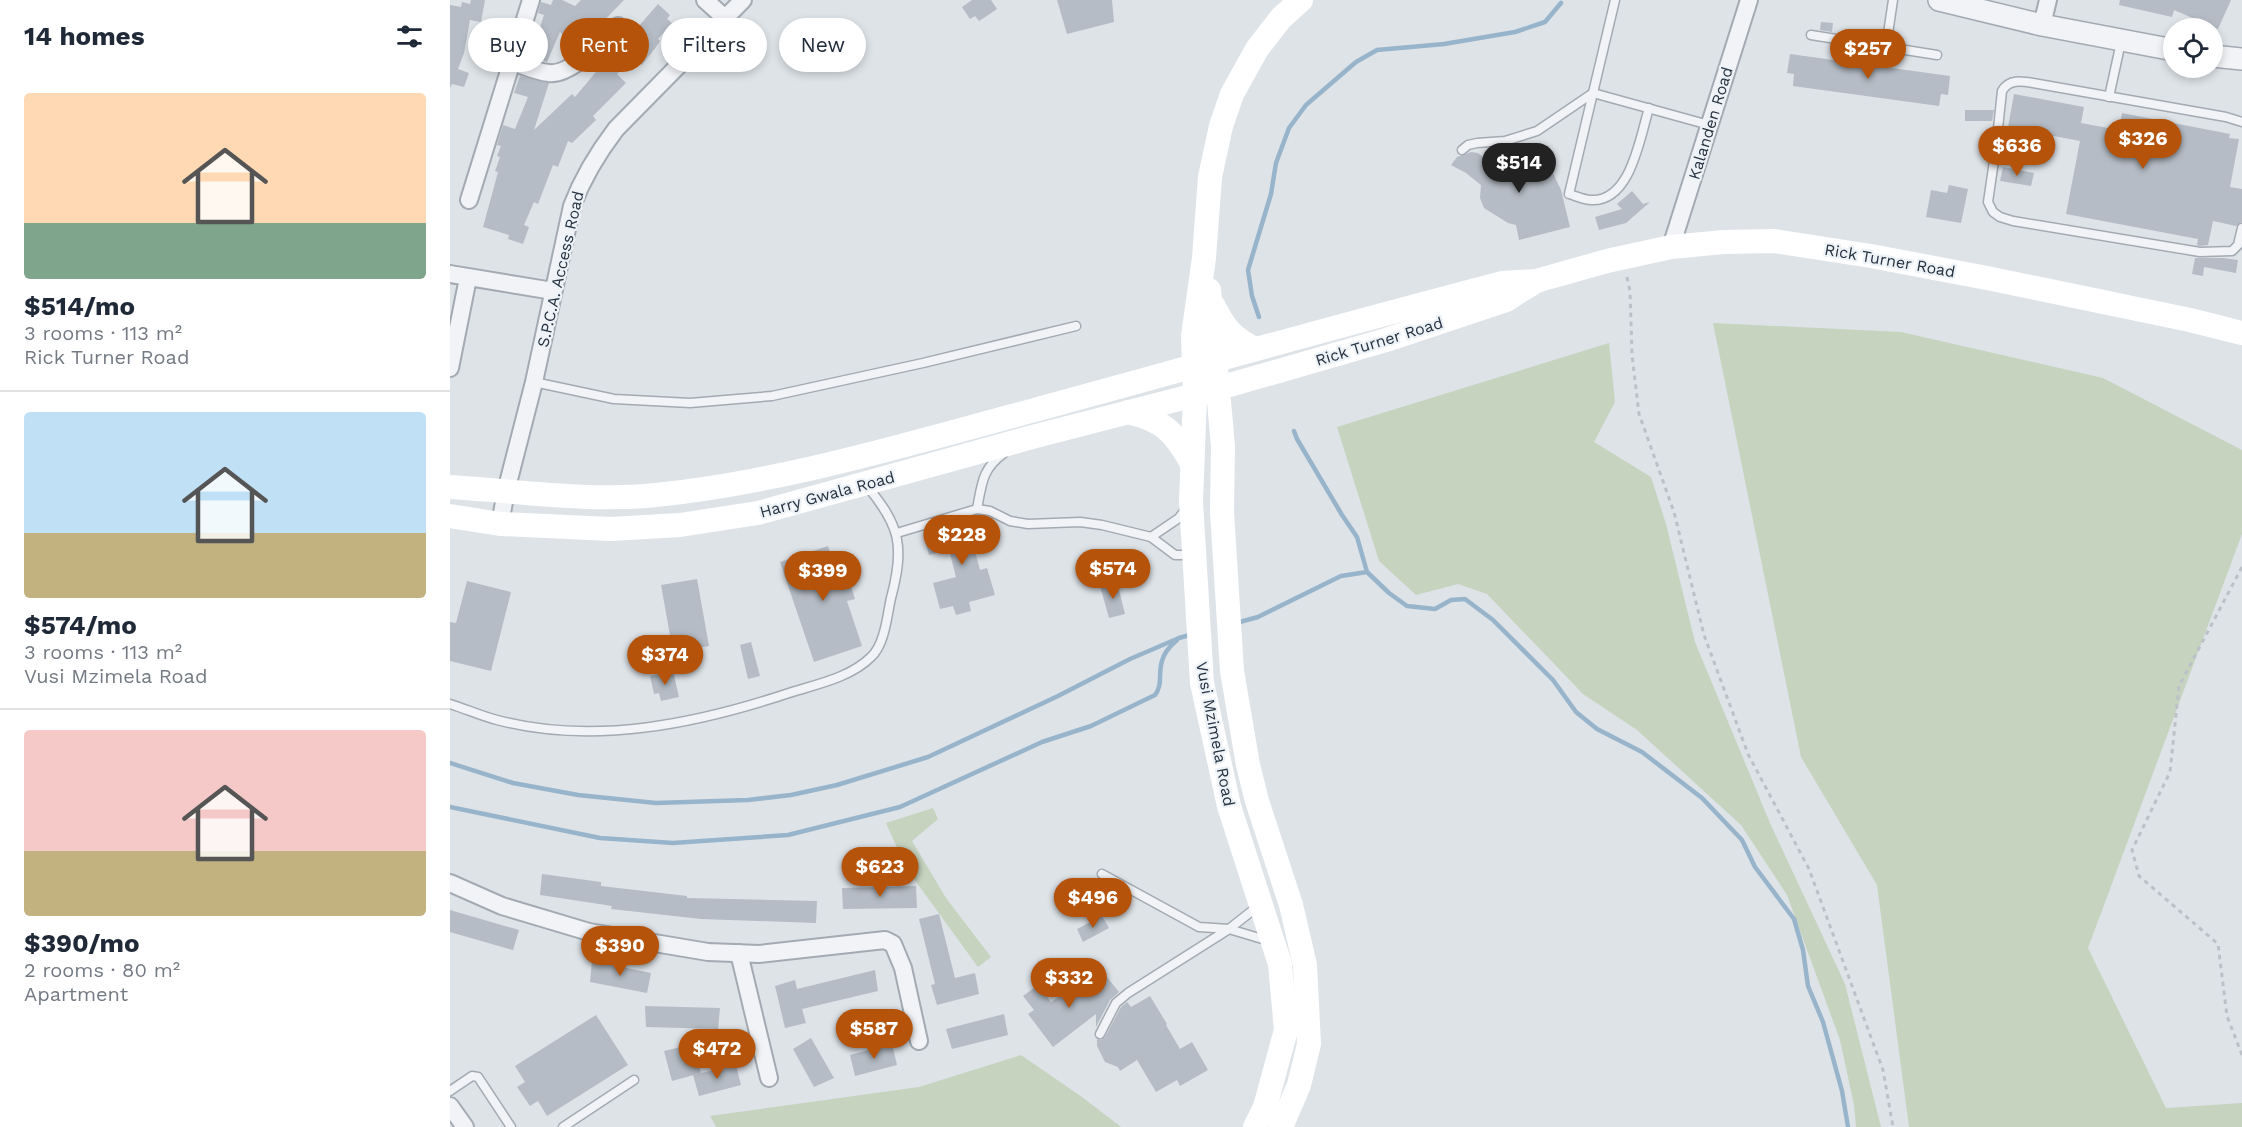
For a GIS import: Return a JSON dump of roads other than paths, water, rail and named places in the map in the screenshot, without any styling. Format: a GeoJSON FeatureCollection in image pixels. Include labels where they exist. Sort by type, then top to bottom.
{"type":"FeatureCollection","features":[{"type":"Feature","properties":{"kind":"main road","name":"Vusi Mzimela Road"},"geometry":{"type":"LineString","coordinates":[[1281,1127],[1299,1085],[1309,1044],[1305,965],[1291,905],[1257,801],[1248,765],[1232,671],[1222,503],[1223,446],[1218,387],[1204,364],[1193,336],[1214,158],[1232,94],[1257,49],[1281,18],[1301,0]]}},
{"type":"Feature","properties":{"kind":"main road","name":"Rick Turner Road"},"geometry":{"type":"LineString","coordinates":[[1204,364],[1502,283],[1536,281],[1671,247],[1724,242],[1774,242],[1843,252],[1992,279],[2242,333]]}},
{"type":"Feature","properties":{"kind":"main road","name":"Vusi Mzimela Road"},"geometry":{"type":"LineString","coordinates":[[1204,258],[1211,301],[1204,364],[1195,395],[1191,462],[1196,609],[1202,683],[1221,776],[1280,964],[1286,1030],[1265,1107],[1255,1127]]}},
{"type":"Feature","properties":{"kind":"main road","name":"Rick Turner Road"},"geometry":{"type":"LineString","coordinates":[[1195,395],[1386,340],[1506,300],[1536,281]]}},
{"type":"Feature","properties":{"kind":"main road"},"geometry":{"type":"LineString","coordinates":[[1211,301],[1231,334],[1255,349]]}},
{"type":"Feature","properties":{"kind":"main road","name":"Harry Gwala Road"},"geometry":{"type":"LineString","coordinates":[[450,487],[590,497],[653,495],[721,487],[795,472],[901,446],[1204,364]]}},
{"type":"Feature","properties":{"kind":"main road"},"geometry":{"type":"LineString","coordinates":[[1223,446],[1230,415],[1236,403],[1259,377]]}},
{"type":"Feature","properties":{"kind":"main road","name":"Harry Gwala Road"},"geometry":{"type":"LineString","coordinates":[[450,516],[500,524],[611,528],[680,525],[758,513],[1036,436],[1195,395]]}},
{"type":"Feature","properties":{"kind":"main road"},"geometry":{"type":"LineString","coordinates":[[1128,412],[1161,423],[1182,445],[1191,462]]}},
{"type":"Feature","properties":{"kind":"street"},"geometry":{"type":"LineString","coordinates":[[526,18],[531,0]]}},
{"type":"Feature","properties":{"kind":"street"},"geometry":{"type":"LineString","coordinates":[[705,0],[725,18]]}},
{"type":"Feature","properties":{"kind":"street","name":"S.P.C.A. Access Road"},"geometry":{"type":"LineString","coordinates":[[725,18],[743,0]]}},
{"type":"Feature","properties":{"kind":"street","name":"Kalanden Road"},"geometry":{"type":"LineString","coordinates":[[1671,247],[1749,0]]}},
{"type":"Feature","properties":{"kind":"street"},"geometry":{"type":"LineString","coordinates":[[1939,0],[2042,25],[2163,48]]}},
{"type":"Feature","properties":{"kind":"street"},"geometry":{"type":"LineString","coordinates":[[2042,25],[2048,0]]}},
{"type":"Feature","properties":{"kind":"street"},"geometry":{"type":"LineString","coordinates":[[2223,57],[2242,59]]}},
{"type":"Feature","properties":{"kind":"street"},"geometry":{"type":"LineString","coordinates":[[469,200],[510,72]]}},
{"type":"Feature","properties":{"kind":"street"},"geometry":{"type":"LineString","coordinates":[[544,72],[550,74],[560,72]]}},
{"type":"Feature","properties":{"kind":"street","name":"S.P.C.A. Access Road"},"geometry":{"type":"LineString","coordinates":[[500,524],[506,490],[534,382],[572,206],[582,180],[597,153],[624,121],[672,72]]}},
{"type":"Feature","properties":{"kind":"street"},"geometry":{"type":"LineString","coordinates":[[450,274],[553,291]]}},
{"type":"Feature","properties":{"kind":"street"},"geometry":{"type":"LineString","coordinates":[[450,368],[468,278]]}},
{"type":"Feature","properties":{"kind":"street"},"geometry":{"type":"LineString","coordinates":[[450,883],[502,906],[589,932],[698,950],[759,954],[885,940],[893,945],[903,968],[919,1041]]}},
{"type":"Feature","properties":{"kind":"street"},"geometry":{"type":"LineString","coordinates":[[739,953],[769,1078]]}},
{"type":"Feature","properties":{"kind":"street"},"geometry":{"type":"LineString","coordinates":[[450,1106],[465,1127]]}},
{"type":"Feature","properties":{"kind":"lane"},"geometry":{"type":"LineString","coordinates":[[1615,0],[1569,194],[1592,200],[1609,196],[1623,186],[1634,159],[1648,108]]}},
{"type":"Feature","properties":{"kind":"lane"},"geometry":{"type":"LineString","coordinates":[[1886,47],[1893,0]]}},
{"type":"Feature","properties":{"kind":"lane"},"geometry":{"type":"LineString","coordinates":[[1810,35],[1937,55]]}},
{"type":"Feature","properties":{"kind":"lane"},"geometry":{"type":"LineString","coordinates":[[2109,97],[2121,42]]}},
{"type":"Feature","properties":{"kind":"lane"},"geometry":{"type":"LineString","coordinates":[[2242,122],[2226,117],[2013,82],[2004,87],[2000,101],[1996,147],[1987,198],[1993,212],[2013,221],[2200,252],[2232,251],[2238,245],[2242,228]]}},
{"type":"Feature","properties":{"kind":"lane"},"geometry":{"type":"LineString","coordinates":[[1462,150],[1468,145],[1505,141],[1537,131],[1593,93],[1709,125]]}},
{"type":"Feature","properties":{"kind":"lane"},"geometry":{"type":"LineString","coordinates":[[534,382],[614,399],[690,403],[772,396],[1076,326]]}},
{"type":"Feature","properties":{"kind":"lane"},"geometry":{"type":"LineString","coordinates":[[977,509],[988,466],[1010,449],[1036,436]]}},
{"type":"Feature","properties":{"kind":"lane"},"geometry":{"type":"LineString","coordinates":[[450,704],[498,720],[547,729],[630,729],[667,725],[721,713],[837,677],[864,663],[873,656],[879,646],[894,587],[898,559],[897,533],[885,508],[864,484]]}},
{"type":"Feature","properties":{"kind":"lane"},"geometry":{"type":"LineString","coordinates":[[1151,537],[1179,518],[1191,502]]}},
{"type":"Feature","properties":{"kind":"lane"},"geometry":{"type":"LineString","coordinates":[[897,533],[977,509],[990,511],[1020,523],[1080,522],[1102,525],[1151,537],[1176,555],[1194,555]]}},
{"type":"Feature","properties":{"kind":"lane"},"geometry":{"type":"LineString","coordinates":[[1102,874],[1198,927],[1229,929],[1272,942]]}},
{"type":"Feature","properties":{"kind":"lane"},"geometry":{"type":"LineString","coordinates":[[1100,1034],[1116,1003],[1128,993],[1229,929],[1260,905]]}},
{"type":"Feature","properties":{"kind":"lane"},"geometry":{"type":"LineString","coordinates":[[450,1091],[472,1076],[478,1077],[511,1127]]}},
{"type":"Feature","properties":{"kind":"lane"},"geometry":{"type":"LineString","coordinates":[[563,1127],[634,1080]]}},
{"type":"Feature","properties":{"kind":"waterway"},"geometry":{"type":"LineString","coordinates":[[1259,317],[1252,296],[1248,270],[1271,194],[1276,163],[1289,128],[1306,105],[1356,62],[1377,50],[1444,44],[1515,32],[1545,22],[1561,3]]}},
{"type":"Feature","properties":{"kind":"waterway"},"geometry":{"type":"LineString","coordinates":[[1294,431],[1357,537],[1367,572]]}},
{"type":"Feature","properties":{"kind":"waterway"},"geometry":{"type":"LineString","coordinates":[[1236,623],[1258,617],[1341,576],[1367,572],[1407,606],[1435,609],[1451,600],[1465,599],[1493,620],[1553,680],[1576,712],[1597,729],[1642,752],[1702,798],[1742,840],[1755,867],[1794,919],[1803,950],[1808,986],[1823,1022],[1842,1091],[1848,1127]]}},
{"type":"Feature","properties":{"kind":"waterway"},"geometry":{"type":"LineString","coordinates":[[450,763],[513,783],[578,795],[656,803],[748,800],[791,795],[837,785],[928,757],[1058,696],[1130,659],[1193,634]]}},
{"type":"Feature","properties":{"kind":"waterway"},"geometry":{"type":"LineString","coordinates":[[450,807],[600,838],[673,843],[788,835],[900,807],[1042,742],[1091,726],[1155,695],[1159,687],[1163,658],[1177,640]]}}]}
